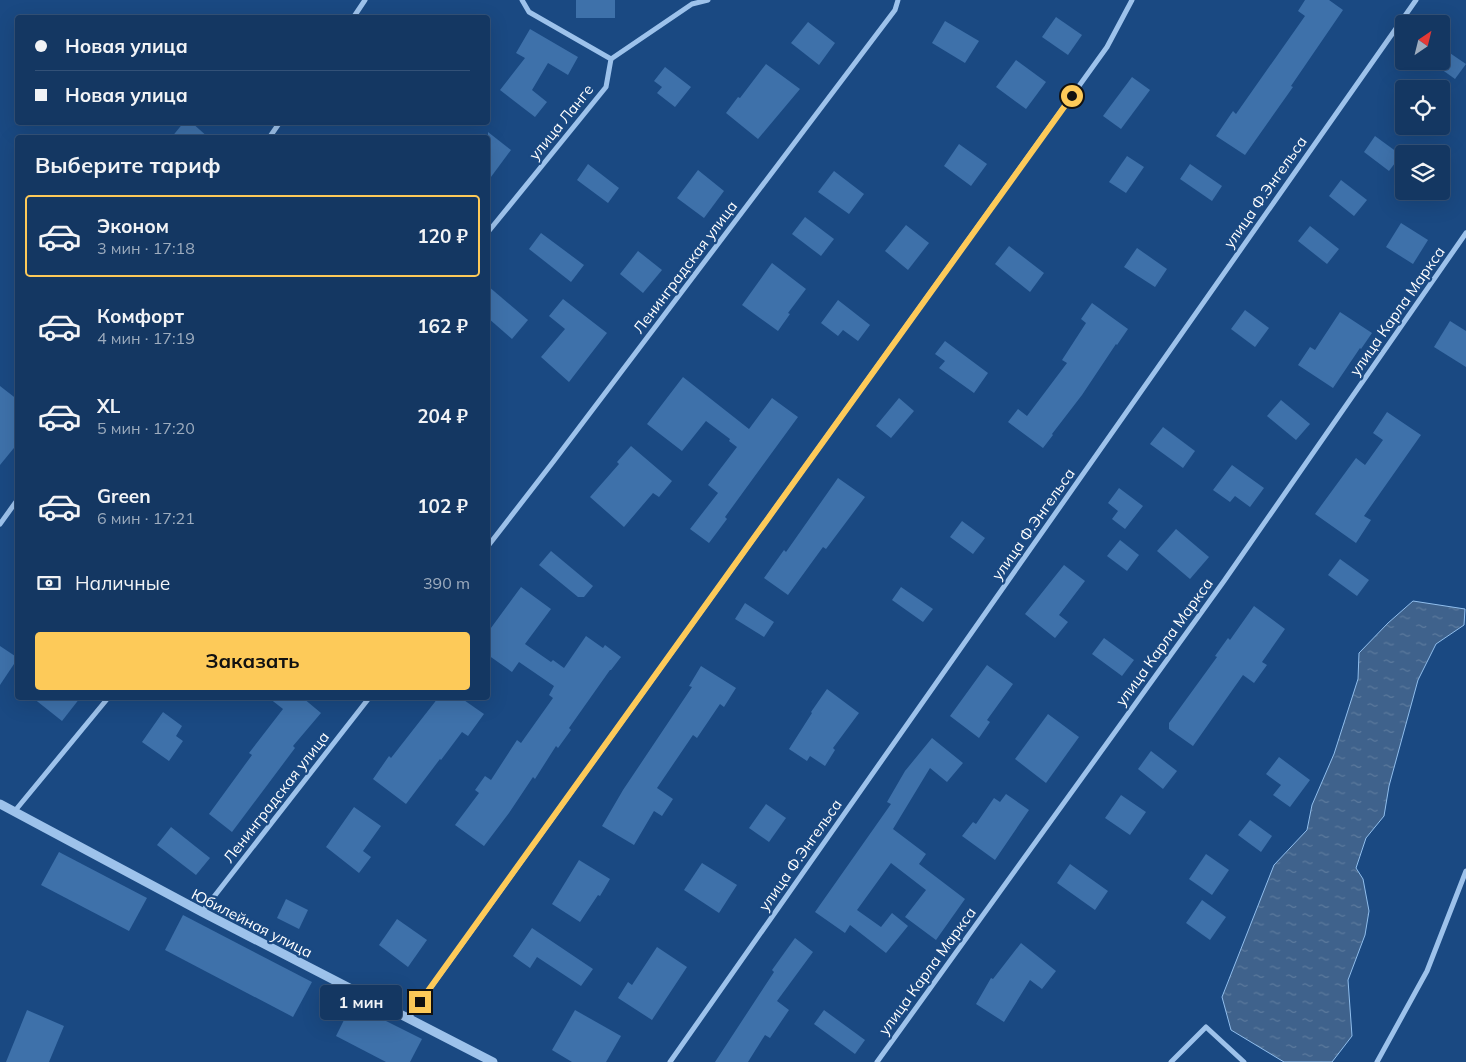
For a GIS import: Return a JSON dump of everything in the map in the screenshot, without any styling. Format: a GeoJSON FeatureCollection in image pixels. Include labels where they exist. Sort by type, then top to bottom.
{"type":"FeatureCollection","features":[{"type":"Feature","properties":{"kind":"street"},"geometry":{"type":"LineString","coordinates":[[355,15],[365,0]]}},
{"type":"Feature","properties":{"kind":"street"},"geometry":{"type":"LineString","coordinates":[[522,0],[529,12],[611,59],[692,4],[708,0]]}},
{"type":"Feature","properties":{"kind":"street","name":"Ленинградская улица"},"geometry":{"type":"LineString","coordinates":[[490,543],[889,18],[895,10],[898,0]]}},
{"type":"Feature","properties":{"kind":"street"},"geometry":{"type":"LineString","coordinates":[[408,1018],[1107,47],[1132,0]]}},
{"type":"Feature","properties":{"kind":"street","name":"улица Ф.Энгельса"},"geometry":{"type":"LineString","coordinates":[[670,1062],[1416,0]]}},
{"type":"Feature","properties":{"kind":"street","name":"улица Ланге"},"geometry":{"type":"LineString","coordinates":[[490,230],[606,87],[611,59]]}},
{"type":"Feature","properties":{"kind":"street","name":"улица Карла Маркса"},"geometry":{"type":"LineString","coordinates":[[877,1062],[1224,581],[1466,232]]}},
{"type":"Feature","properties":{"kind":"street"},"geometry":{"type":"LineString","coordinates":[[0,524],[15,503]]}},
{"type":"Feature","properties":{"kind":"street"},"geometry":{"type":"LineString","coordinates":[[14,812],[106,700]]}},
{"type":"Feature","properties":{"kind":"street","name":"Ленинградская улица"},"geometry":{"type":"LineString","coordinates":[[202,912],[367,700]]}},
{"type":"Feature","properties":{"kind":"street","name":"Юбилейная улица"},"geometry":{"type":"LineString","coordinates":[[0,804],[202,912],[493,1062]]}},
{"type":"Feature","properties":{"kind":"street"},"geometry":{"type":"LineString","coordinates":[[1377,1062],[1427,970],[1466,871]]}},
{"type":"Feature","properties":{"kind":"street"},"geometry":{"type":"LineString","coordinates":[[1171,1062],[1206,1027],[1244,1062]]}},
{"type":"Feature","properties":{"kind":"water"},"geometry":{"type":"Polygon","coordinates":[[[1413,601],[1465,609],[1464,625],[1436,644],[1418,680],[1389,786],[1384,816],[1366,838],[1356,868],[1363,879],[1369,911],[1365,935],[1348,980],[1352,1036],[1332,1062],[1284,1062],[1231,1030],[1222,997],[1274,865],[1307,830],[1312,805],[1334,754],[1358,679],[1359,653],[1413,601]]]}},
{"type":"Feature","properties":{"kind":"building"},"geometry":{"type":"Polygon","coordinates":[[[576,0],[615,0],[615,18],[576,18],[576,0]]]}},
{"type":"Feature","properties":{"kind":"building"},"geometry":{"type":"Polygon","coordinates":[[[1305,0],[1329,0],[1343,10],[1291,86],[1293,87],[1245,155],[1216,136],[1233,111],[1236,114],[1305,16],[1298,11],[1305,0]]]}},
{"type":"Feature","properties":{"kind":"building"},"geometry":{"type":"Polygon","coordinates":[[[1056,17],[1082,35],[1068,55],[1042,37],[1056,17]]]}},
{"type":"Feature","properties":{"kind":"building"},"geometry":{"type":"Polygon","coordinates":[[[945,21],[979,41],[965,63],[932,43],[945,21]]]}},
{"type":"Feature","properties":{"kind":"building"},"geometry":{"type":"Polygon","coordinates":[[[808,22],[835,43],[819,65],[791,43],[808,22]]]}},
{"type":"Feature","properties":{"kind":"building"},"geometry":{"type":"Polygon","coordinates":[[[530,29],[578,57],[568,75],[548,63],[532,90],[547,102],[535,117],[500,90],[525,58],[516,53],[530,29]]]}},
{"type":"Feature","properties":{"kind":"building"},"geometry":{"type":"Polygon","coordinates":[[[1450,53],[1466,64],[1455,79],[1442,70],[1450,70],[1450,53]]]}},
{"type":"Feature","properties":{"kind":"building"},"geometry":{"type":"Polygon","coordinates":[[[1016,60],[1046,82],[1026,109],[996,87],[1016,60]]]}},
{"type":"Feature","properties":{"kind":"building"},"geometry":{"type":"Polygon","coordinates":[[[766,64],[800,89],[758,139],[726,113],[766,64]]]}},
{"type":"Feature","properties":{"kind":"building"},"geometry":{"type":"Polygon","coordinates":[[[665,67],[691,87],[675,107],[657,93],[662,87],[654,81],[665,67]]]}},
{"type":"Feature","properties":{"kind":"building"},"geometry":{"type":"Polygon","coordinates":[[[1132,77],[1150,90],[1121,129],[1103,116],[1132,77]]]}},
{"type":"Feature","properties":{"kind":"building"},"geometry":{"type":"Polygon","coordinates":[[[182,125],[194,125],[206,135],[173,135],[182,125]]]}},
{"type":"Feature","properties":{"kind":"building"},"geometry":{"type":"Polygon","coordinates":[[[488,132],[511,150],[490,178],[490,135],[488,135],[488,132]]]}},
{"type":"Feature","properties":{"kind":"building"},"geometry":{"type":"Polygon","coordinates":[[[1375,136],[1395,151],[1395,163],[1389,171],[1364,152],[1375,136]]]}},
{"type":"Feature","properties":{"kind":"building"},"geometry":{"type":"Polygon","coordinates":[[[959,144],[987,164],[971,186],[944,166],[959,144]]]}},
{"type":"Feature","properties":{"kind":"building"},"geometry":{"type":"Polygon","coordinates":[[[1127,156],[1144,167],[1126,193],[1109,182],[1127,156]]]}},
{"type":"Feature","properties":{"kind":"building"},"geometry":{"type":"Polygon","coordinates":[[[588,164],[619,188],[608,203],[577,180],[588,164]]]}},
{"type":"Feature","properties":{"kind":"building"},"geometry":{"type":"Polygon","coordinates":[[[1190,164],[1222,186],[1212,201],[1180,179],[1190,164]]]}},
{"type":"Feature","properties":{"kind":"building"},"geometry":{"type":"Polygon","coordinates":[[[698,170],[724,191],[704,218],[677,198],[698,170]]]}},
{"type":"Feature","properties":{"kind":"building"},"geometry":{"type":"Polygon","coordinates":[[[834,171],[864,194],[849,214],[818,192],[834,171]]]}},
{"type":"Feature","properties":{"kind":"building"},"geometry":{"type":"Polygon","coordinates":[[[1341,180],[1367,200],[1354,216],[1329,196],[1341,180]]]}},
{"type":"Feature","properties":{"kind":"building"},"geometry":{"type":"Polygon","coordinates":[[[805,217],[834,239],[821,256],[792,234],[805,217]]]}},
{"type":"Feature","properties":{"kind":"building"},"geometry":{"type":"Polygon","coordinates":[[[1401,223],[1428,240],[1413,264],[1386,247],[1401,223]]]}},
{"type":"Feature","properties":{"kind":"building"},"geometry":{"type":"Polygon","coordinates":[[[906,225],[929,243],[908,270],[885,251],[906,225]]]}},
{"type":"Feature","properties":{"kind":"building"},"geometry":{"type":"Polygon","coordinates":[[[1310,226],[1339,249],[1327,264],[1298,241],[1310,226]]]}},
{"type":"Feature","properties":{"kind":"building"},"geometry":{"type":"Polygon","coordinates":[[[541,233],[584,265],[571,282],[529,249],[541,233]]]}},
{"type":"Feature","properties":{"kind":"building"},"geometry":{"type":"Polygon","coordinates":[[[1009,246],[1044,273],[1030,292],[995,264],[1009,246]]]}},
{"type":"Feature","properties":{"kind":"building"},"geometry":{"type":"Polygon","coordinates":[[[1137,248],[1167,269],[1155,287],[1124,267],[1137,248]]]}},
{"type":"Feature","properties":{"kind":"building"},"geometry":{"type":"Polygon","coordinates":[[[638,251],[662,270],[643,293],[620,274],[638,251]]]}},
{"type":"Feature","properties":{"kind":"building"},"geometry":{"type":"Polygon","coordinates":[[[772,263],[806,289],[788,313],[790,314],[778,331],[742,305],[772,263]]]}},
{"type":"Feature","properties":{"kind":"building"},"geometry":{"type":"Polygon","coordinates":[[[490,288],[528,320],[512,339],[490,320],[490,288]]]}},
{"type":"Feature","properties":{"kind":"building"},"geometry":{"type":"Polygon","coordinates":[[[563,299],[607,333],[569,382],[541,357],[565,329],[549,316],[563,299]]]}},
{"type":"Feature","properties":{"kind":"building"},"geometry":{"type":"Polygon","coordinates":[[[838,300],[870,325],[858,341],[843,330],[838,336],[821,323],[838,300]]]}},
{"type":"Feature","properties":{"kind":"building"},"geometry":{"type":"Polygon","coordinates":[[[1092,303],[1128,329],[1043,448],[1008,422],[1018,409],[1027,416],[1067,363],[1062,360],[1086,323],[1081,319],[1092,303]]]}},
{"type":"Feature","properties":{"kind":"building"},"geometry":{"type":"Polygon","coordinates":[[[1245,310],[1269,328],[1255,347],[1231,329],[1245,310]]]}},
{"type":"Feature","properties":{"kind":"building"},"geometry":{"type":"Polygon","coordinates":[[[1340,312],[1372,333],[1333,388],[1298,365],[1310,347],[1315,350],[1340,312]]]}},
{"type":"Feature","properties":{"kind":"building"},"geometry":{"type":"Polygon","coordinates":[[[1450,321],[1466,331],[1466,367],[1434,347],[1450,321]]]}},
{"type":"Feature","properties":{"kind":"building"},"geometry":{"type":"Polygon","coordinates":[[[945,341],[988,373],[974,393],[939,368],[945,361],[935,354],[945,341]]]}},
{"type":"Feature","properties":{"kind":"building"},"geometry":{"type":"Polygon","coordinates":[[[683,377],[749,429],[772,398],[798,417],[725,517],[727,519],[709,543],[690,529],[718,493],[708,485],[737,447],[729,441],[730,439],[706,421],[682,451],[647,424],[683,377]]]}},
{"type":"Feature","properties":{"kind":"building"},"geometry":{"type":"Polygon","coordinates":[[[0,386],[15,398],[15,447],[0,465],[0,386]]]}},
{"type":"Feature","properties":{"kind":"building"},"geometry":{"type":"Polygon","coordinates":[[[899,398],[914,411],[891,438],[876,426],[899,398]]]}},
{"type":"Feature","properties":{"kind":"building"},"geometry":{"type":"Polygon","coordinates":[[[1281,400],[1310,424],[1296,440],[1267,416],[1281,400]]]}},
{"type":"Feature","properties":{"kind":"building"},"geometry":{"type":"Polygon","coordinates":[[[1387,412],[1421,435],[1364,516],[1371,520],[1356,543],[1315,514],[1356,458],[1365,465],[1383,440],[1373,433],[1387,412]]]}},
{"type":"Feature","properties":{"kind":"building"},"geometry":{"type":"Polygon","coordinates":[[[1163,427],[1195,451],[1183,468],[1150,444],[1163,427]]]}},
{"type":"Feature","properties":{"kind":"building"},"geometry":{"type":"Polygon","coordinates":[[[631,446],[672,481],[659,497],[653,493],[624,527],[590,497],[619,464],[617,462],[631,446]]]}},
{"type":"Feature","properties":{"kind":"building"},"geometry":{"type":"Polygon","coordinates":[[[1232,465],[1264,488],[1250,507],[1235,496],[1230,502],[1213,490],[1232,465]]]}},
{"type":"Feature","properties":{"kind":"building"},"geometry":{"type":"Polygon","coordinates":[[[838,478],[865,497],[826,549],[823,547],[788,595],[764,578],[784,550],[786,552],[838,478]]]}},
{"type":"Feature","properties":{"kind":"building"},"geometry":{"type":"Polygon","coordinates":[[[1119,488],[1143,506],[1125,529],[1112,519],[1118,511],[1108,503],[1119,488]]]}},
{"type":"Feature","properties":{"kind":"building"},"geometry":{"type":"Polygon","coordinates":[[[962,521],[985,538],[973,554],[950,537],[962,521]]]}},
{"type":"Feature","properties":{"kind":"building"},"geometry":{"type":"Polygon","coordinates":[[[1176,529],[1209,557],[1190,579],[1157,551],[1176,529]]]}},
{"type":"Feature","properties":{"kind":"building"},"geometry":{"type":"Polygon","coordinates":[[[1120,540],[1139,555],[1127,571],[1107,556],[1120,540]]]}},
{"type":"Feature","properties":{"kind":"building"},"geometry":{"type":"Polygon","coordinates":[[[551,551],[593,586],[584,597],[578,597],[539,565],[551,551]]]}},
{"type":"Feature","properties":{"kind":"building"},"geometry":{"type":"Polygon","coordinates":[[[1340,559],[1369,580],[1357,596],[1328,575],[1340,559]]]}},
{"type":"Feature","properties":{"kind":"building"},"geometry":{"type":"Polygon","coordinates":[[[1064,565],[1085,581],[1059,615],[1068,622],[1055,638],[1025,614],[1064,565]]]}},
{"type":"Feature","properties":{"kind":"building"},"geometry":{"type":"Polygon","coordinates":[[[521,587],[551,609],[525,644],[551,662],[553,660],[564,668],[586,636],[603,648],[605,645],[621,657],[569,728],[571,730],[558,748],[556,746],[535,779],[533,777],[484,846],[455,825],[479,793],[475,790],[485,776],[491,780],[517,740],[521,743],[553,698],[549,695],[554,686],[519,662],[512,672],[490,656],[490,629],[521,587]]]}},
{"type":"Feature","properties":{"kind":"building"},"geometry":{"type":"Polygon","coordinates":[[[901,587],[933,609],[923,622],[892,600],[901,587]]]}},
{"type":"Feature","properties":{"kind":"building"},"geometry":{"type":"Polygon","coordinates":[[[745,603],[774,622],[764,637],[735,619],[745,603]]]}},
{"type":"Feature","properties":{"kind":"building"},"geometry":{"type":"Polygon","coordinates":[[[1254,606],[1285,629],[1262,662],[1267,665],[1254,683],[1243,675],[1193,746],[1169,729],[1169,723],[1217,657],[1215,656],[1228,638],[1230,640],[1254,606]]]}},
{"type":"Feature","properties":{"kind":"building"},"geometry":{"type":"Polygon","coordinates":[[[1104,638],[1134,660],[1122,676],[1092,654],[1104,638]]]}},
{"type":"Feature","properties":{"kind":"building"},"geometry":{"type":"Polygon","coordinates":[[[0,646],[15,656],[15,662],[0,685],[0,646]]]}},
{"type":"Feature","properties":{"kind":"building"},"geometry":{"type":"Polygon","coordinates":[[[987,665],[1013,684],[987,720],[990,722],[979,738],[950,716],[987,665]]]}},
{"type":"Feature","properties":{"kind":"building"},"geometry":{"type":"Polygon","coordinates":[[[701,666],[736,688],[724,707],[720,704],[697,738],[693,735],[657,788],[673,799],[662,816],[654,811],[634,845],[602,826],[623,790],[692,687],[689,686],[701,666]]]}},
{"type":"Feature","properties":{"kind":"building"},"geometry":{"type":"Polygon","coordinates":[[[827,689],[859,713],[833,748],[835,750],[825,766],[810,756],[807,761],[789,749],[827,689]]]}},
{"type":"Feature","properties":{"kind":"building"},"geometry":{"type":"Polygon","coordinates":[[[36,700],[78,700],[62,721],[36,700]]]}},
{"type":"Feature","properties":{"kind":"building"},"geometry":{"type":"Polygon","coordinates":[[[272,700],[305,700],[321,713],[293,746],[295,748],[232,832],[209,814],[252,755],[249,753],[283,709],[272,700]]]}},
{"type":"Feature","properties":{"kind":"building"},"geometry":{"type":"Polygon","coordinates":[[[436,700],[464,700],[484,714],[468,736],[462,732],[406,804],[373,779],[389,756],[391,758],[436,700]]]}},
{"type":"Feature","properties":{"kind":"building"},"geometry":{"type":"Polygon","coordinates":[[[163,712],[182,726],[176,736],[183,741],[169,761],[142,742],[163,712]]]}},
{"type":"Feature","properties":{"kind":"building"},"geometry":{"type":"Polygon","coordinates":[[[1048,714],[1079,737],[1046,783],[1015,759],[1048,714]]]}},
{"type":"Feature","properties":{"kind":"building"},"geometry":{"type":"Polygon","coordinates":[[[932,738],[963,763],[947,782],[930,768],[893,829],[926,854],[919,864],[965,899],[936,940],[905,917],[926,890],[891,863],[857,910],[881,927],[892,913],[908,926],[886,953],[850,925],[845,933],[815,912],[891,804],[887,802],[905,771],[932,738]]]}},
{"type":"Feature","properties":{"kind":"building"},"geometry":{"type":"Polygon","coordinates":[[[1151,751],[1177,771],[1163,789],[1138,769],[1151,751]]]}},
{"type":"Feature","properties":{"kind":"building"},"geometry":{"type":"Polygon","coordinates":[[[1279,757],[1310,780],[1290,807],[1273,795],[1281,785],[1266,774],[1279,757]]]}},
{"type":"Feature","properties":{"kind":"building"},"geometry":{"type":"Polygon","coordinates":[[[1006,794],[1029,810],[995,860],[962,836],[973,822],[976,824],[994,798],[1000,802],[1006,794]]]}},
{"type":"Feature","properties":{"kind":"building"},"geometry":{"type":"Polygon","coordinates":[[[1121,795],[1146,812],[1130,835],[1105,818],[1121,795]]]}},
{"type":"Feature","properties":{"kind":"building"},"geometry":{"type":"Polygon","coordinates":[[[766,804],[786,818],[769,842],[749,828],[766,804]]]}},
{"type":"Feature","properties":{"kind":"building"},"geometry":{"type":"Polygon","coordinates":[[[354,807],[381,826],[363,851],[371,857],[359,873],[326,847],[354,807]]]}},
{"type":"Feature","properties":{"kind":"building"},"geometry":{"type":"Polygon","coordinates":[[[1250,820],[1272,836],[1261,852],[1238,835],[1250,820]]]}},
{"type":"Feature","properties":{"kind":"building"},"geometry":{"type":"Polygon","coordinates":[[[171,827],[210,858],[196,875],[157,845],[171,827]]]}},
{"type":"Feature","properties":{"kind":"building"},"geometry":{"type":"Polygon","coordinates":[[[59,852],[147,898],[129,931],[41,885],[59,852]]]}},
{"type":"Feature","properties":{"kind":"building"},"geometry":{"type":"Polygon","coordinates":[[[1206,854],[1229,870],[1212,895],[1189,879],[1206,854]]]}},
{"type":"Feature","properties":{"kind":"building"},"geometry":{"type":"Polygon","coordinates":[[[579,860],[610,879],[600,896],[598,895],[580,922],[552,904],[579,860]]]}},
{"type":"Feature","properties":{"kind":"building"},"geometry":{"type":"Polygon","coordinates":[[[702,863],[737,885],[719,913],[684,890],[702,863]]]}},
{"type":"Feature","properties":{"kind":"building"},"geometry":{"type":"Polygon","coordinates":[[[1070,864],[1108,891],[1095,910],[1057,883],[1070,864]]]}},
{"type":"Feature","properties":{"kind":"building"},"geometry":{"type":"Polygon","coordinates":[[[286,899],[308,910],[299,929],[277,918],[286,899]]]}},
{"type":"Feature","properties":{"kind":"building"},"geometry":{"type":"Polygon","coordinates":[[[1202,900],[1226,917],[1210,940],[1186,923],[1202,900]]]}},
{"type":"Feature","properties":{"kind":"building"},"geometry":{"type":"Polygon","coordinates":[[[183,915],[312,982],[293,1017],[165,950],[183,915]]]}},
{"type":"Feature","properties":{"kind":"building"},"geometry":{"type":"Polygon","coordinates":[[[397,919],[427,940],[408,967],[379,945],[397,919]]]}},
{"type":"Feature","properties":{"kind":"building"},"geometry":{"type":"Polygon","coordinates":[[[532,928],[593,969],[581,986],[537,957],[530,968],[513,956],[532,928]]]}},
{"type":"Feature","properties":{"kind":"building"},"geometry":{"type":"Polygon","coordinates":[[[795,938],[813,952],[777,1001],[789,1010],[770,1038],[765,1035],[748,1062],[715,1062],[774,972],[772,970],[795,938]]]}},
{"type":"Feature","properties":{"kind":"building"},"geometry":{"type":"Polygon","coordinates":[[[1021,943],[1056,971],[1042,989],[1030,980],[1004,1022],[976,1004],[991,978],[993,979],[1021,943]]]}},
{"type":"Feature","properties":{"kind":"building"},"geometry":{"type":"Polygon","coordinates":[[[657,947],[687,967],[652,1020],[618,998],[628,982],[632,985],[657,947]]]}},
{"type":"Feature","properties":{"kind":"building"},"geometry":{"type":"Polygon","coordinates":[[[352,1004],[422,1039],[410,1062],[386,1062],[336,1036],[352,1004]]]}},
{"type":"Feature","properties":{"kind":"building"},"geometry":{"type":"Polygon","coordinates":[[[27,1010],[64,1026],[49,1062],[6,1062],[27,1010]]]}},
{"type":"Feature","properties":{"kind":"building"},"geometry":{"type":"Polygon","coordinates":[[[575,1010],[621,1036],[606,1062],[572,1062],[552,1050],[575,1010]]]}},
{"type":"Feature","properties":{"kind":"building"},"geometry":{"type":"Polygon","coordinates":[[[824,1010],[865,1040],[855,1054],[814,1024],[824,1010]]]}},
{"type":"Feature","properties":{"kind":"route"},"geometry":{"type":"LineString","coordinates":[[420,1002],[1072,96]]}}]}
